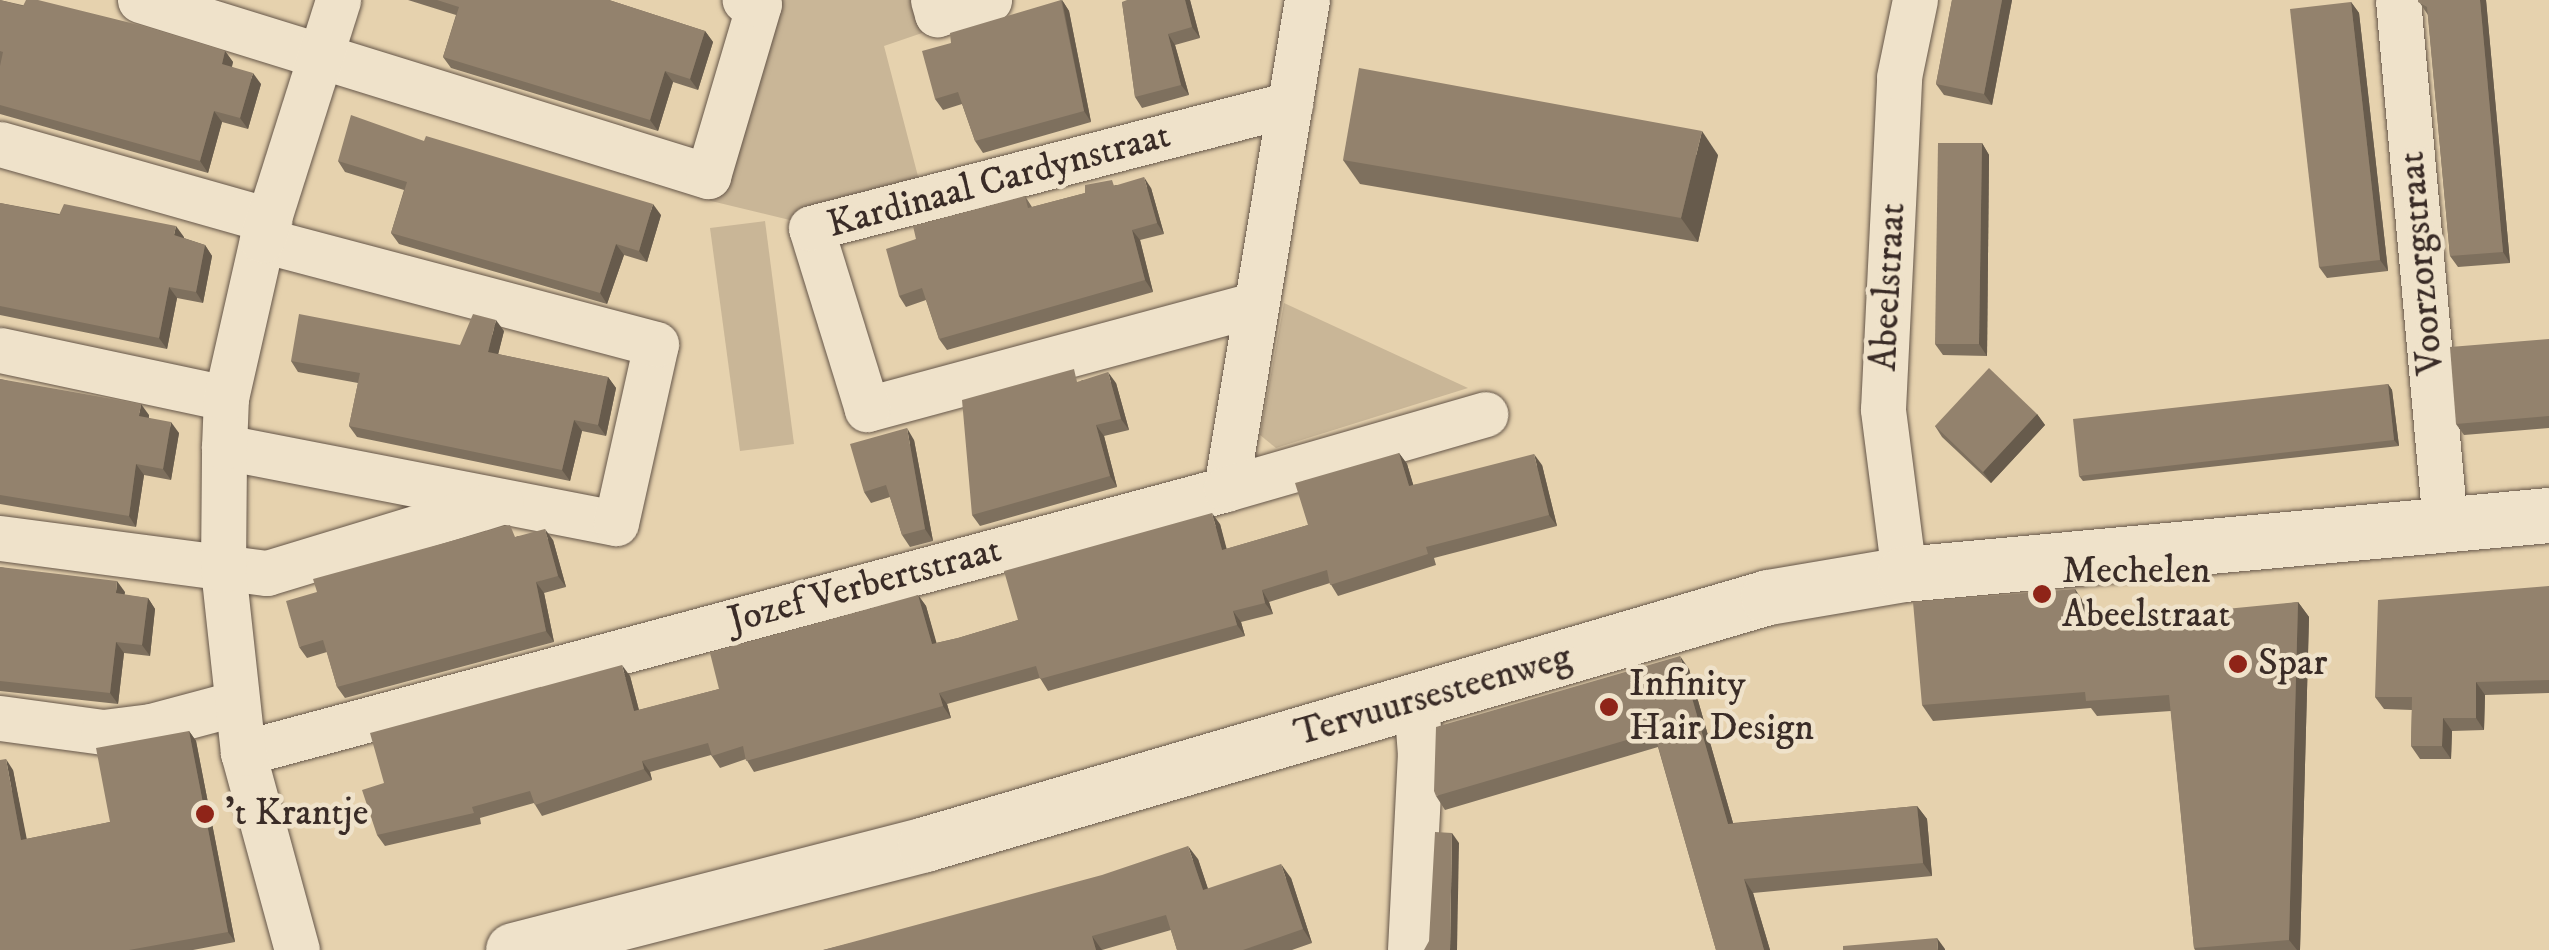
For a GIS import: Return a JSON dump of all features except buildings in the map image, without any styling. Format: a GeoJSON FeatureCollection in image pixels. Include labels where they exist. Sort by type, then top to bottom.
{"type":"FeatureCollection","features":[{"type":"Feature","properties":{"kind":"street"},"geometry":{"type":"LineString","coordinates":[[140,0],[708,176],[759,4],[745,0]]}},
{"type":"Feature","properties":{"kind":"street"},"geometry":{"type":"LineString","coordinates":[[298,950],[243,753],[224,570],[226,398],[266,230],[338,0]]}},
{"type":"Feature","properties":{"kind":"street"},"geometry":{"type":"LineString","coordinates":[[933,0],[937,14],[989,0]]}},
{"type":"Feature","properties":{"kind":"street"},"geometry":{"type":"LineString","coordinates":[[1226,488],[1253,305],[1308,0]]}},
{"type":"Feature","properties":{"kind":"street","name":"Abeelstraat"},"geometry":{"type":"LineString","coordinates":[[1904,574],[1883,409],[1899,77],[1915,0]]}},
{"type":"Feature","properties":{"kind":"street","name":"Voorzorgstraat"},"geometry":{"type":"LineString","coordinates":[[2398,0],[2445,525]]}},
{"type":"Feature","properties":{"kind":"street","name":"Kardinaal Cardynstraat"},"geometry":{"type":"LineString","coordinates":[[1253,305],[867,409],[811,228],[1290,104]]}},
{"type":"Feature","properties":{"kind":"street"},"geometry":{"type":"LineString","coordinates":[[0,144],[266,230],[656,344],[616,523],[224,447]]}},
{"type":"Feature","properties":{"kind":"street"},"geometry":{"type":"LineString","coordinates":[[0,350],[226,398]]}},
{"type":"Feature","properties":{"kind":"street","name":"Jozef Verbertstraat"},"geometry":{"type":"LineString","coordinates":[[243,753],[1226,488],[1485,414]]}},
{"type":"Feature","properties":{"kind":"street"},"geometry":{"type":"LineString","coordinates":[[0,538],[267,574],[507,500]]}},
{"type":"Feature","properties":{"kind":"street","name":"Tervuursesteenweg"},"geometry":{"type":"LineString","coordinates":[[513,950],[925,844],[1768,596],[1904,574],[2549,515]]}},
{"type":"Feature","properties":{"kind":"street"},"geometry":{"type":"LineString","coordinates":[[1410,950],[1420,754],[1416,701]]}},
{"type":"Feature","properties":{"kind":"street"},"geometry":{"type":"LineString","coordinates":[[0,718],[103,732],[150,726],[237,703]]}},
{"type":"Feature","properties":{"kind":"shaded area"},"geometry":{"type":"Polygon","coordinates":[[[773,0],[915,0],[925,32],[884,46],[920,184],[794,221],[707,200],[773,0]]]}},
{"type":"Feature","properties":{"kind":"shaded area"},"geometry":{"type":"Polygon","coordinates":[[[765,221],[794,444],[740,451],[710,228],[765,221]]]}},
{"type":"Feature","properties":{"kind":"shaded area"},"geometry":{"type":"Polygon","coordinates":[[[1284,303],[1468,388],[1276,448],[1260,435],[1284,303]]]}},
{"type":"Feature","properties":{"kind":"place","name":"Mechelen Abeelstraat"},"geometry":{"type":"Point","coordinates":[2042,594]}},
{"type":"Feature","properties":{"kind":"place","name":"Spar"},"geometry":{"type":"Point","coordinates":[2238,664]}},
{"type":"Feature","properties":{"kind":"place","name":"Infinity Hair Design"},"geometry":{"type":"Point","coordinates":[1609,707]}},
{"type":"Feature","properties":{"kind":"place","name":"'t Krantje"},"geometry":{"type":"Point","coordinates":[205,814]}}]}
